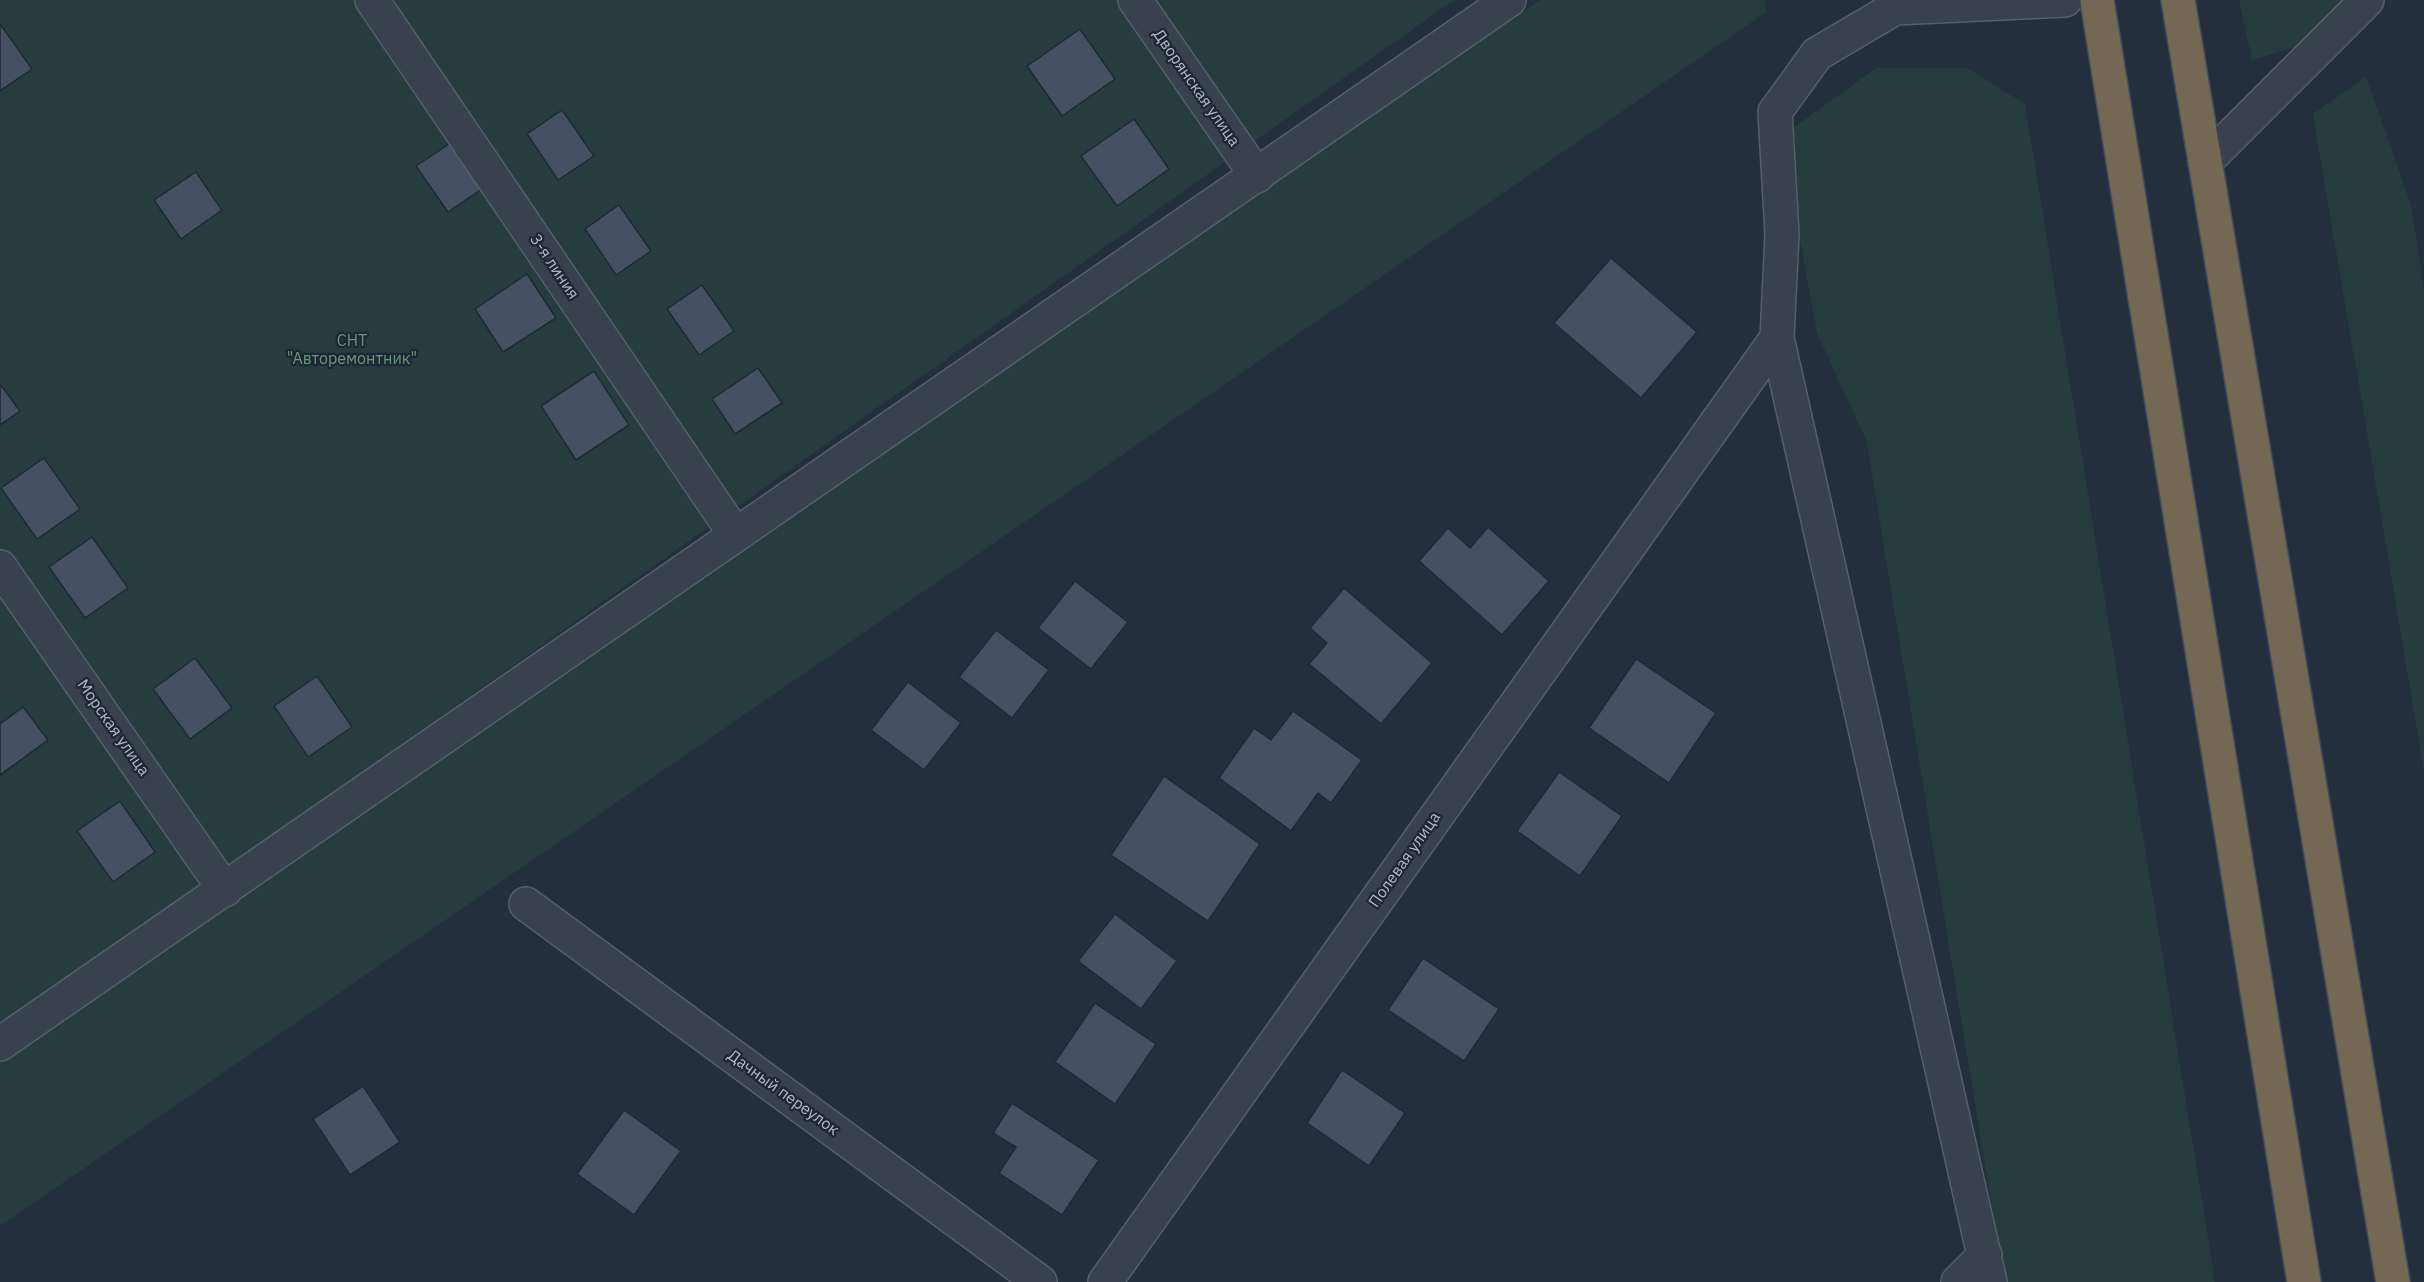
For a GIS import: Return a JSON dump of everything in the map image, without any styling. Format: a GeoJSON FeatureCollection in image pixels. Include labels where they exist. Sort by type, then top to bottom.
{"type":"FeatureCollection","features":[{"type":"Feature","properties":{"kind":"highway"},"geometry":{"type":"LineString","coordinates":[[2097,0],[2304,1282]]}},
{"type":"Feature","properties":{"kind":"highway"},"geometry":{"type":"LineString","coordinates":[[2178,0],[2393,1282]]}},
{"type":"Feature","properties":{"kind":"street","name":"3-я линия"},"geometry":{"type":"LineString","coordinates":[[372,0],[735,534]]}},
{"type":"Feature","properties":{"kind":"street","name":"Дворянская улица"},"geometry":{"type":"LineString","coordinates":[[1135,0],[1257,176]]}},
{"type":"Feature","properties":{"kind":"street"},"geometry":{"type":"LineString","coordinates":[[0,1044],[1509,0]]}},
{"type":"Feature","properties":{"kind":"street"},"geometry":{"type":"LineString","coordinates":[[1958,1282],[1988,1269],[1777,338],[1782,234],[1774,112],[1817,54],[1893,4],[2066,0]]}},
{"type":"Feature","properties":{"kind":"street"},"geometry":{"type":"LineString","coordinates":[[2205,162],[2367,0]]}},
{"type":"Feature","properties":{"kind":"street","name":"Полевая улица"},"geometry":{"type":"LineString","coordinates":[[1105,1282],[1777,338]]}},
{"type":"Feature","properties":{"kind":"street","name":"Морская улица"},"geometry":{"type":"LineString","coordinates":[[0,567],[225,890]]}},
{"type":"Feature","properties":{"kind":"street","name":"Дачный переулок"},"geometry":{"type":"LineString","coordinates":[[526,904],[1040,1282]]}},
{"type":"Feature","properties":{"kind":"green space","name":"СНТ \"Авторемонтник\""},"geometry":{"type":"Polygon","coordinates":[[[0,0],[1454,0],[194,891],[0,1023],[0,0]]]}},
{"type":"Feature","properties":{"kind":"green space"},"geometry":{"type":"Polygon","coordinates":[[[1540,0],[1765,0],[1765,13],[0,1226],[0,1060],[1540,0]]]}},
{"type":"Feature","properties":{"kind":"green space"},"geometry":{"type":"Polygon","coordinates":[[[2239,0],[2347,0],[2315,41],[2252,60],[2239,0]]]}},
{"type":"Feature","properties":{"kind":"green space"},"geometry":{"type":"Polygon","coordinates":[[[1876,68],[1967,68],[2025,104],[2215,1282],[2004,1282],[1867,442],[1817,333],[1781,137],[1876,68]]]}},
{"type":"Feature","properties":{"kind":"green space"},"geometry":{"type":"Polygon","coordinates":[[[2366,77],[2411,205],[2424,289],[2424,770],[2313,114],[2366,77]]]}},
{"type":"Feature","properties":{"kind":"building"},"geometry":{"type":"Polygon","coordinates":[[[0,24],[32,69],[0,91],[0,24]]]}},
{"type":"Feature","properties":{"kind":"building"},"geometry":{"type":"Polygon","coordinates":[[[1080,29],[1115,79],[1062,116],[1027,66],[1080,29]]]}},
{"type":"Feature","properties":{"kind":"building"},"geometry":{"type":"Polygon","coordinates":[[[562,110],[594,156],[558,180],[527,134],[562,110]]]}},
{"type":"Feature","properties":{"kind":"building"},"geometry":{"type":"Polygon","coordinates":[[[1134,119],[1169,169],[1117,206],[1081,156],[1134,119]]]}},
{"type":"Feature","properties":{"kind":"building"},"geometry":{"type":"Polygon","coordinates":[[[452,142],[483,188],[448,212],[416,166],[452,142]]]}},
{"type":"Feature","properties":{"kind":"building"},"geometry":{"type":"Polygon","coordinates":[[[196,172],[222,210],[181,239],[154,200],[196,172]]]}},
{"type":"Feature","properties":{"kind":"building"},"geometry":{"type":"Polygon","coordinates":[[[619,205],[651,251],[616,275],[585,229],[619,205]]]}},
{"type":"Feature","properties":{"kind":"building"},"geometry":{"type":"Polygon","coordinates":[[[1611,258],[1697,332],[1641,398],[1554,323],[1611,258]]]}},
{"type":"Feature","properties":{"kind":"building"},"geometry":{"type":"Polygon","coordinates":[[[527,274],[556,318],[503,352],[475,309],[527,274]]]}},
{"type":"Feature","properties":{"kind":"building"},"geometry":{"type":"Polygon","coordinates":[[[702,285],[734,331],[699,355],[667,309],[702,285]]]}},
{"type":"Feature","properties":{"kind":"building"},"geometry":{"type":"Polygon","coordinates":[[[758,368],[782,403],[735,434],[712,399],[758,368]]]}},
{"type":"Feature","properties":{"kind":"building"},"geometry":{"type":"Polygon","coordinates":[[[594,371],[629,425],[576,460],[541,406],[594,371]]]}},
{"type":"Feature","properties":{"kind":"building"},"geometry":{"type":"Polygon","coordinates":[[[0,384],[20,411],[0,425],[0,384]]]}},
{"type":"Feature","properties":{"kind":"building"},"geometry":{"type":"Polygon","coordinates":[[[44,458],[80,509],[37,539],[1,488],[44,458]]]}},
{"type":"Feature","properties":{"kind":"building"},"geometry":{"type":"Polygon","coordinates":[[[1488,527],[1549,581],[1502,635],[1419,561],[1448,528],[1470,548],[1488,527]]]}},
{"type":"Feature","properties":{"kind":"building"},"geometry":{"type":"Polygon","coordinates":[[[92,537],[128,588],[85,618],[49,567],[92,537]]]}},
{"type":"Feature","properties":{"kind":"building"},"geometry":{"type":"Polygon","coordinates":[[[1075,581],[1128,622],[1091,669],[1038,628],[1075,581]]]}},
{"type":"Feature","properties":{"kind":"building"},"geometry":{"type":"Polygon","coordinates":[[[1344,588],[1432,663],[1381,724],[1309,664],[1327,643],[1310,628],[1344,588]]]}},
{"type":"Feature","properties":{"kind":"building"},"geometry":{"type":"Polygon","coordinates":[[[996,630],[1049,670],[1012,718],[959,677],[996,630]]]}},
{"type":"Feature","properties":{"kind":"building"},"geometry":{"type":"Polygon","coordinates":[[[195,658],[232,708],[190,739],[153,689],[195,658]]]}},
{"type":"Feature","properties":{"kind":"building"},"geometry":{"type":"Polygon","coordinates":[[[1636,659],[1716,713],[1669,783],[1589,728],[1636,659]]]}},
{"type":"Feature","properties":{"kind":"building"},"geometry":{"type":"Polygon","coordinates":[[[317,676],[352,727],[308,757],[274,706],[317,676]]]}},
{"type":"Feature","properties":{"kind":"building"},"geometry":{"type":"Polygon","coordinates":[[[908,682],[961,723],[924,770],[871,730],[908,682]]]}},
{"type":"Feature","properties":{"kind":"building"},"geometry":{"type":"Polygon","coordinates":[[[23,707],[48,740],[0,775],[0,724],[23,707]]]}},
{"type":"Feature","properties":{"kind":"building"},"geometry":{"type":"Polygon","coordinates":[[[1293,711],[1362,760],[1331,803],[1318,793],[1291,831],[1219,778],[1254,728],[1271,740],[1293,711]]]}},
{"type":"Feature","properties":{"kind":"building"},"geometry":{"type":"Polygon","coordinates":[[[1559,772],[1622,816],[1580,876],[1517,831],[1559,772]]]}},
{"type":"Feature","properties":{"kind":"building"},"geometry":{"type":"Polygon","coordinates":[[[1164,776],[1260,844],[1208,921],[1111,855],[1164,776]]]}},
{"type":"Feature","properties":{"kind":"building"},"geometry":{"type":"Polygon","coordinates":[[[120,801],[155,852],[113,882],[77,831],[120,801]]]}},
{"type":"Feature","properties":{"kind":"building"},"geometry":{"type":"Polygon","coordinates":[[[1115,914],[1177,961],[1141,1009],[1078,961],[1115,914]]]}},
{"type":"Feature","properties":{"kind":"building"},"geometry":{"type":"Polygon","coordinates":[[[1423,958],[1499,1009],[1464,1061],[1388,1010],[1423,958]]]}},
{"type":"Feature","properties":{"kind":"building"},"geometry":{"type":"Polygon","coordinates":[[[1095,1003],[1156,1044],[1115,1104],[1055,1062],[1095,1003]]]}},
{"type":"Feature","properties":{"kind":"building"},"geometry":{"type":"Polygon","coordinates":[[[1342,1070],[1405,1113],[1369,1166],[1307,1123],[1342,1070]]]}},
{"type":"Feature","properties":{"kind":"building"},"geometry":{"type":"Polygon","coordinates":[[[363,1086],[400,1142],[350,1175],[313,1119],[363,1086]]]}},
{"type":"Feature","properties":{"kind":"building"},"geometry":{"type":"Polygon","coordinates":[[[1012,1103],[1099,1160],[1062,1215],[999,1173],[1016,1147],[993,1133],[1012,1103]]]}},
{"type":"Feature","properties":{"kind":"building"},"geometry":{"type":"Polygon","coordinates":[[[624,1110],[681,1151],[634,1215],[577,1174],[624,1110]]]}}]}
